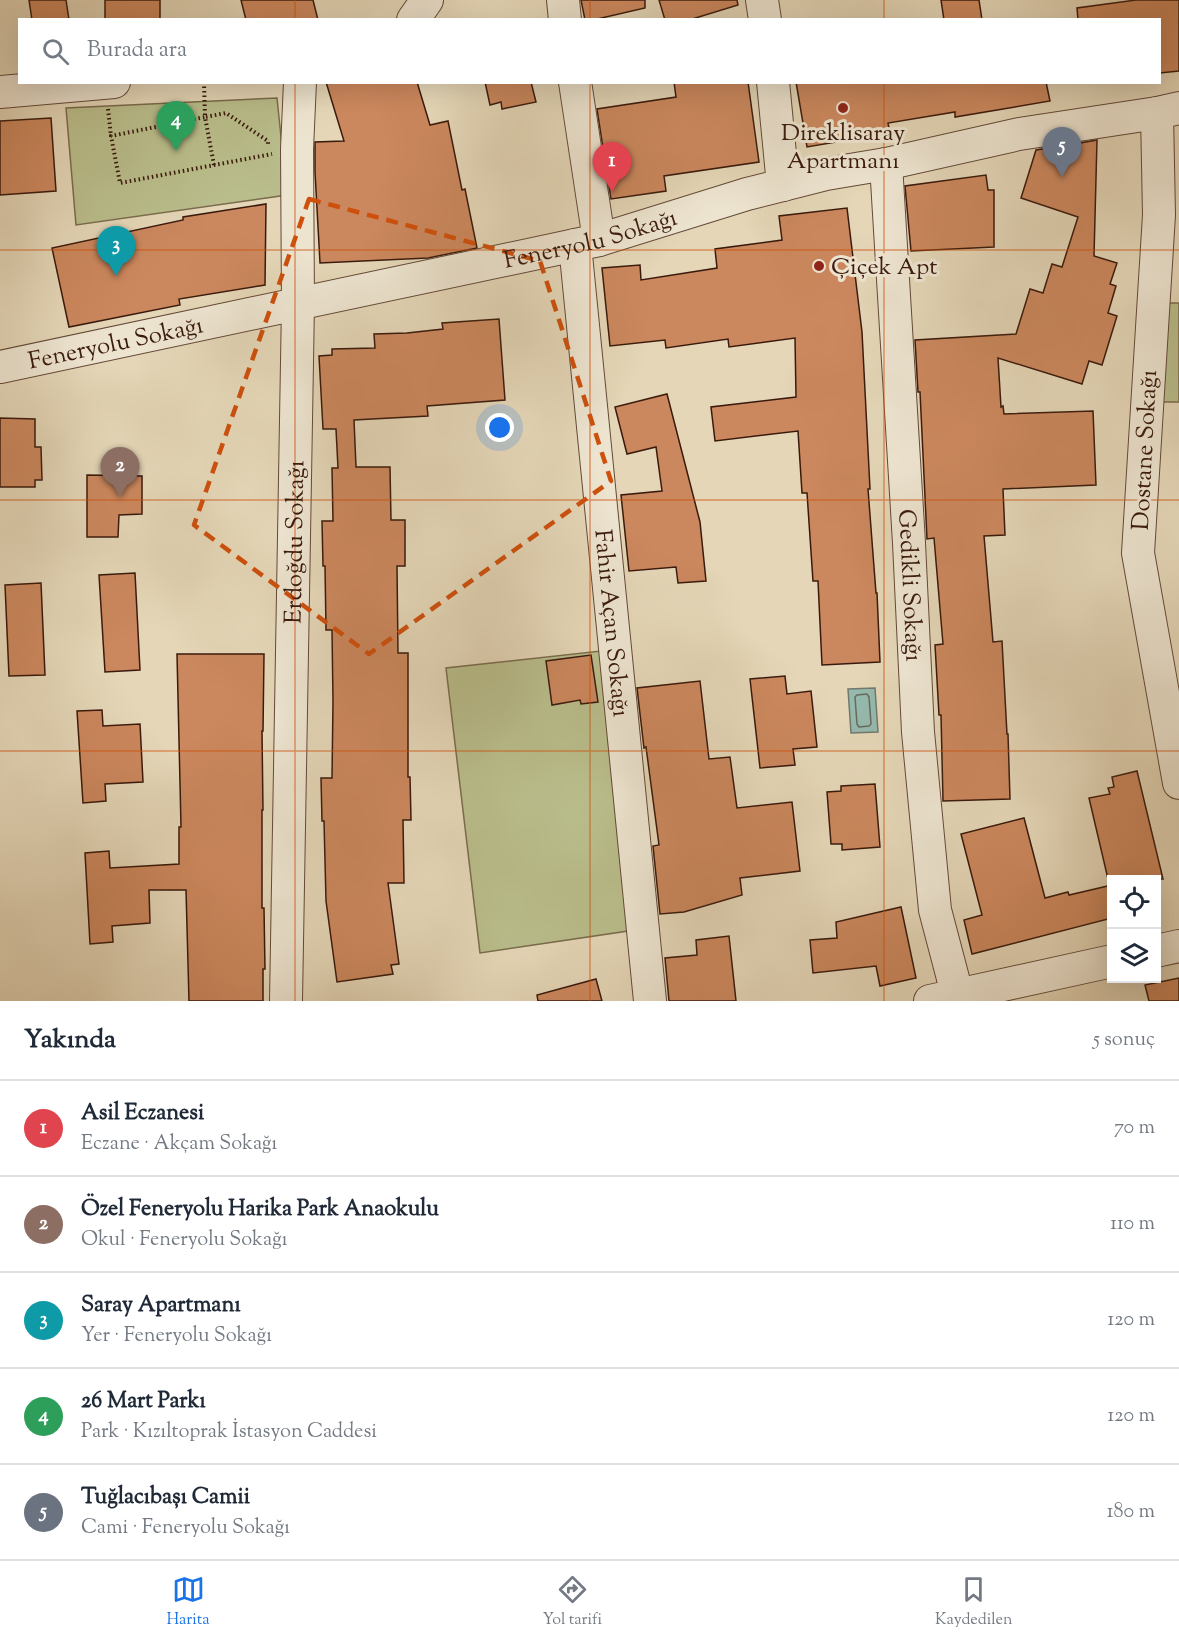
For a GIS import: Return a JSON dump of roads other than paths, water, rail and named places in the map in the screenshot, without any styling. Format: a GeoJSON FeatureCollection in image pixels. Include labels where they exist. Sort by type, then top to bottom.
{"type":"FeatureCollection","features":[{"type":"Feature","properties":{"kind":"street"},"geometry":{"type":"LineString","coordinates":[[414,18],[427,0]]}},
{"type":"Feature","properties":{"kind":"street"},"geometry":{"type":"LineString","coordinates":[[562,0],[566,18]]}},
{"type":"Feature","properties":{"kind":"street"},"geometry":{"type":"LineString","coordinates":[[762,0],[765,18]]}},
{"type":"Feature","properties":{"kind":"street"},"geometry":{"type":"LineString","coordinates":[[0,92],[91,84]]}},
{"type":"Feature","properties":{"kind":"street","name":"Erdoğdu Sokağı"},"geometry":{"type":"LineString","coordinates":[[286,1001],[298,304],[283,151],[300,84]]}},
{"type":"Feature","properties":{"kind":"street","name":"Fahir Açan Sokağı"},"geometry":{"type":"LineString","coordinates":[[575,84],[650,1001]]}},
{"type":"Feature","properties":{"kind":"street"},"geometry":{"type":"LineString","coordinates":[[773,84],[783,185]]}},
{"type":"Feature","properties":{"kind":"street","name":"Feneryolu Sokağı"},"geometry":{"type":"LineString","coordinates":[[0,368],[587,243],[747,194],[826,174],[886,164],[1019,134],[1168,111]]}},
{"type":"Feature","properties":{"kind":"street","name":"Dostane Sokağı"},"geometry":{"type":"LineString","coordinates":[[1168,111],[1159,215],[1138,553],[1179,783]]}},
{"type":"Feature","properties":{"kind":"street","name":"Gedikli Sokağı"},"geometry":{"type":"LineString","coordinates":[[886,164],[918,732],[934,910],[949,999]]}},
{"type":"Feature","properties":{"kind":"street"},"geometry":{"type":"LineString","coordinates":[[1161,950],[1179,946]]}},
{"type":"Feature","properties":{"kind":"street"},"geometry":{"type":"LineString","coordinates":[[949,999],[1107,962]]}},
{"type":"Feature","properties":{"kind":"water"},"geometry":{"type":"Polygon","coordinates":[[[875,688],[878,732],[851,733],[848,689],[875,688]]]}},
{"type":"Feature","properties":{"kind":"place","name":"Direklisaray Apartmanı"},"geometry":{"type":"Point","coordinates":[843,108]}},
{"type":"Feature","properties":{"kind":"place","name":"26 Mart Parkı"},"geometry":{"type":"Point","coordinates":[176,151]}},
{"type":"Feature","properties":{"kind":"place","name":"Tuğlacıbaşı Camii"},"geometry":{"type":"Point","coordinates":[1062,177]}},
{"type":"Feature","properties":{"kind":"place","name":"Asil Eczanesi"},"geometry":{"type":"Point","coordinates":[612,192]}},
{"type":"Feature","properties":{"kind":"place","name":"Çiçek Apt"},"geometry":{"type":"Point","coordinates":[819,266]}},
{"type":"Feature","properties":{"kind":"place","name":"Saray Apartmanı"},"geometry":{"type":"Point","coordinates":[116,276]}},
{"type":"Feature","properties":{"kind":"place","name":"Özel Feneryolu Harika Park Anaokulu"},"geometry":{"type":"Point","coordinates":[120,497]}}]}
